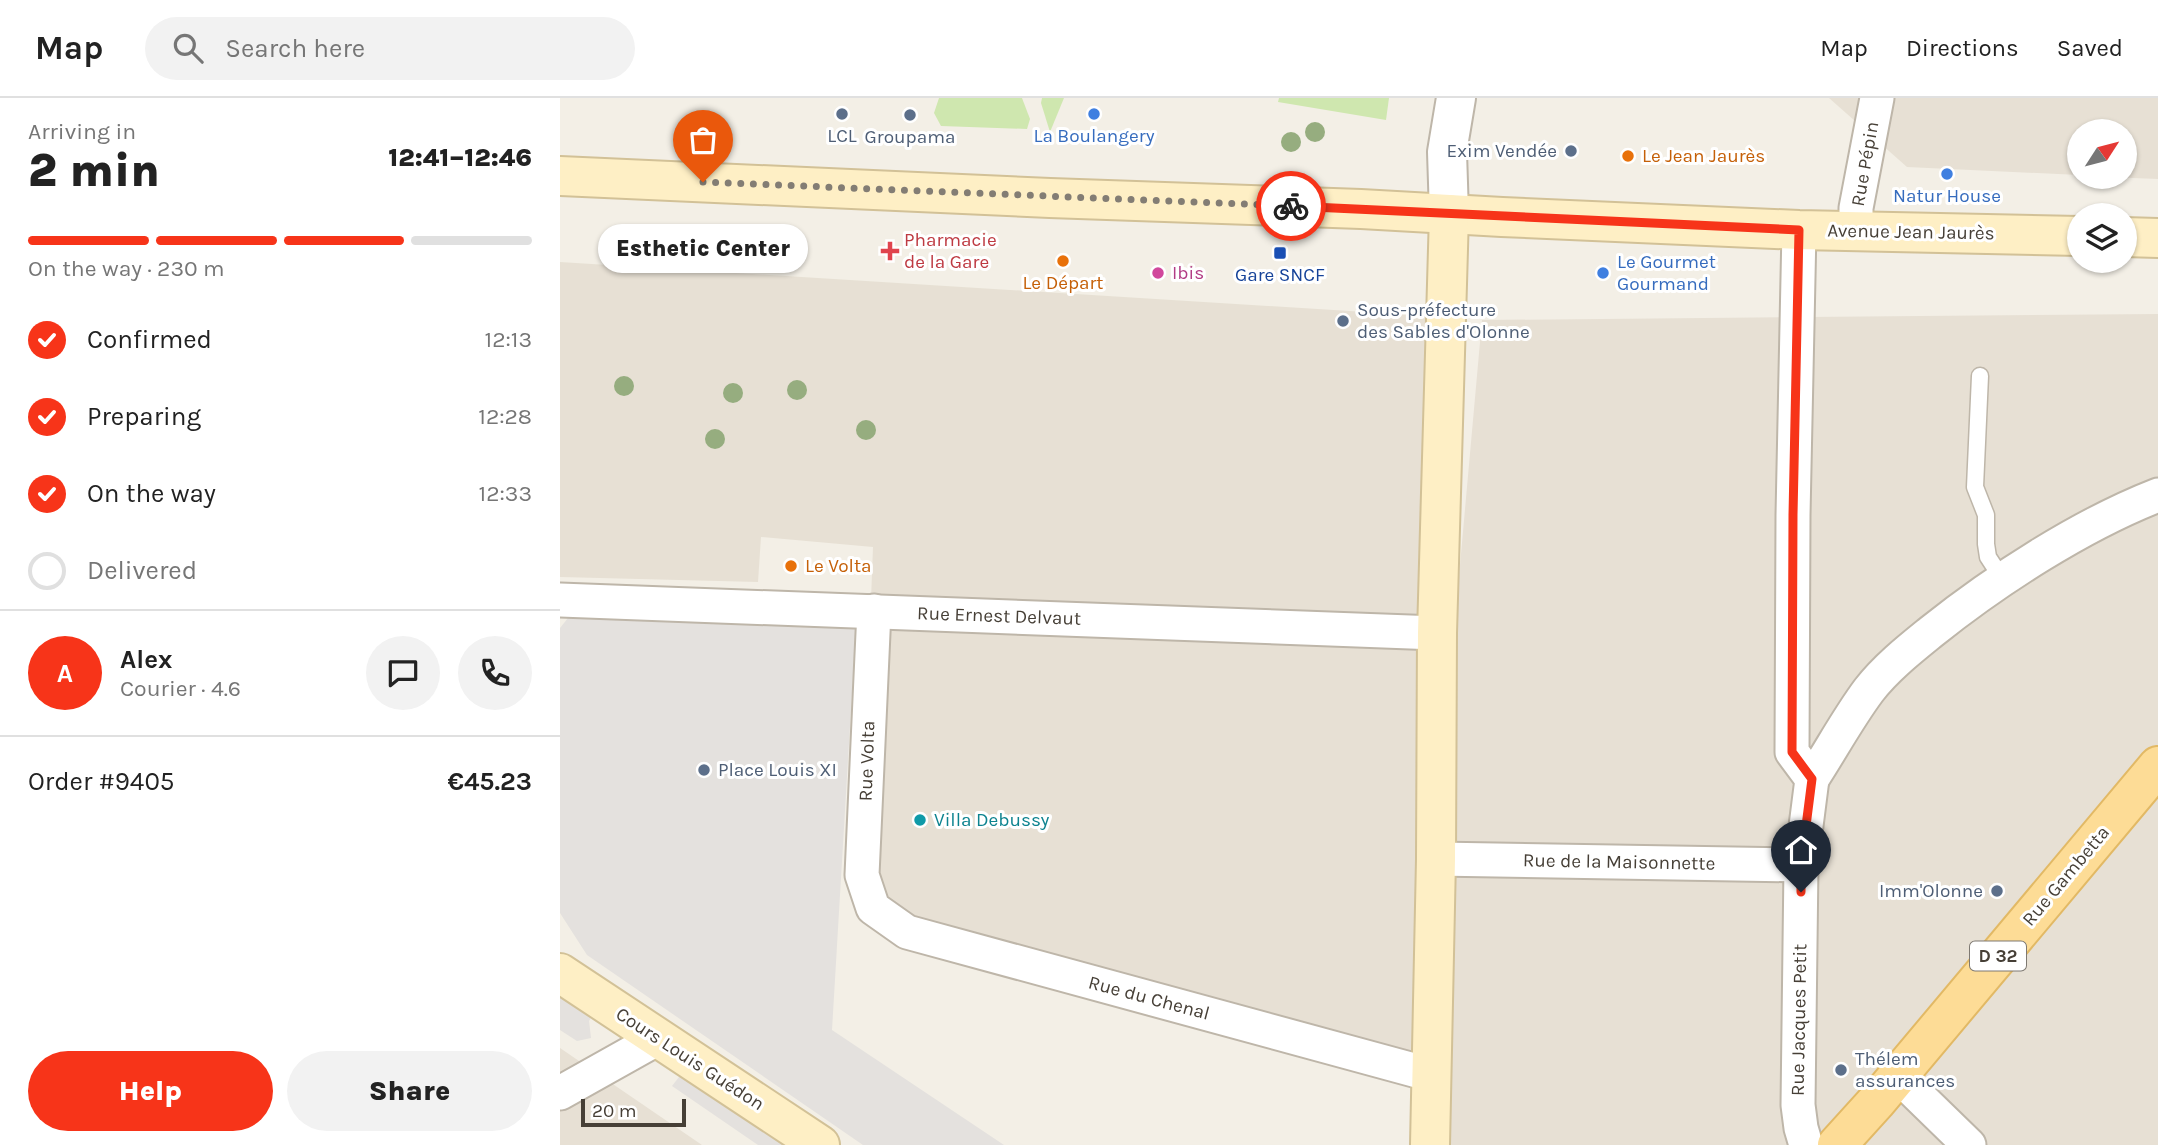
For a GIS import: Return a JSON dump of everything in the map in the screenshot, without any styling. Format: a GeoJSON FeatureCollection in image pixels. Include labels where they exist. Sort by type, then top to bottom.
{"type":"FeatureCollection","features":[{"type":"Feature","properties":{"kind":"main road","name":"Avenue Jean Jaurès"},"geometry":{"type":"LineString","coordinates":[[560,176],[1799,230],[2067,236]]}},
{"type":"Feature","properties":{"kind":"main road"},"geometry":{"type":"LineString","coordinates":[[1430,1145],[1437,633],[1449,214]]}},
{"type":"Feature","properties":{"kind":"main road"},"geometry":{"type":"LineString","coordinates":[[2137,237],[2158,238]]}},
{"type":"Feature","properties":{"kind":"main road","name":"Rue Gambetta"},"geometry":{"type":"LineString","coordinates":[[1837,1145],[2158,765]]}},
{"type":"Feature","properties":{"kind":"main road","name":"Cours Louis Guédon"},"geometry":{"type":"LineString","coordinates":[[560,972],[820,1145]]}},
{"type":"Feature","properties":{"kind":"street"},"geometry":{"type":"LineString","coordinates":[[1449,214],[1447,152],[1456,98]]}},
{"type":"Feature","properties":{"kind":"street","name":"Rue Pépin"},"geometry":{"type":"LineString","coordinates":[[1856,230],[1856,208],[1877,98]]}},
{"type":"Feature","properties":{"kind":"street"},"geometry":{"type":"LineString","coordinates":[[1799,230],[1792,752],[1812,779],[1870,688],[1908,651],[1970,601],[2059,545],[2116,513],[2158,495]]}},
{"type":"Feature","properties":{"kind":"street","name":"Rue Ernest Delvaut"},"geometry":{"type":"LineString","coordinates":[[560,600],[1437,633]]}},
{"type":"Feature","properties":{"kind":"street","name":"Rue Volta"},"geometry":{"type":"LineString","coordinates":[[873,908],[862,875],[874,611]]}},
{"type":"Feature","properties":{"kind":"street","name":"Rue Jacques Petit"},"geometry":{"type":"LineString","coordinates":[[1806,1145],[1798,1105],[1801,865],[1812,779]]}},
{"type":"Feature","properties":{"kind":"street","name":"Rue de la Maisonnette"},"geometry":{"type":"LineString","coordinates":[[1436,859],[1801,865]]}},
{"type":"Feature","properties":{"kind":"street","name":"Rue du Chenal"},"geometry":{"type":"LineString","coordinates":[[873,908],[908,932],[1432,1074]]}},
{"type":"Feature","properties":{"kind":"street"},"geometry":{"type":"LineString","coordinates":[[560,1093],[660,1037]]}},
{"type":"Feature","properties":{"kind":"street"},"geometry":{"type":"LineString","coordinates":[[1898,1076],[1969,1145]]}},
{"type":"Feature","properties":{"kind":"lane"},"geometry":{"type":"LineString","coordinates":[[1980,376],[1975,487],[1986,515],[1988,557],[2003,580]]}},
{"type":"Feature","properties":{"kind":"shaded area"},"geometry":{"type":"Polygon","coordinates":[[[1829,98],[2158,98],[2158,179],[2137,178],[2137,119],[2067,119],[2067,174],[1907,167],[1829,98]]]}},
{"type":"Feature","properties":{"kind":"shaded area"},"geometry":{"type":"Polygon","coordinates":[[[560,262],[1429,316],[1412,1056],[859,914],[873,547],[761,537],[758,582],[560,577],[560,262]]]}},
{"type":"Feature","properties":{"kind":"shaded area"},"geometry":{"type":"Polygon","coordinates":[[[2158,314],[2158,745],[1817,1145],[1441,1145],[1447,710],[1482,320],[2158,314]]]}},
{"type":"Feature","properties":{"kind":"shaded area","name":"Place Louis XI"},"geometry":{"type":"Polygon","coordinates":[[[568,618],[856,625],[832,1030],[1004,1145],[863,1145],[587,955],[560,913],[560,628],[568,618]]]}},
{"type":"Feature","properties":{"kind":"shaded area"},"geometry":{"type":"Polygon","coordinates":[[[2158,789],[2158,1145],[1855,1145],[2158,789]]]}},
{"type":"Feature","properties":{"kind":"shaded area"},"geometry":{"type":"Polygon","coordinates":[[[560,973],[601,1000],[589,1021],[591,1038],[577,1041],[560,1030],[560,973]]]}},
{"type":"Feature","properties":{"kind":"shaded area"},"geometry":{"type":"Polygon","coordinates":[[[560,1048],[702,1145],[560,1145],[560,1048]]]}},
{"type":"Feature","properties":{"kind":"shaded area"},"geometry":{"type":"Polygon","coordinates":[[[693,1059],[820,1145],[758,1145],[672,1086],[693,1059]]]}},
{"type":"Feature","properties":{"kind":"green space"},"geometry":{"type":"Polygon","coordinates":[[[939,98],[1022,98],[1030,119],[1027,129],[941,126],[934,113],[939,98]]]}},
{"type":"Feature","properties":{"kind":"green space"},"geometry":{"type":"Polygon","coordinates":[[[1042,98],[1064,98],[1050,132],[1041,103],[1042,98]]]}},
{"type":"Feature","properties":{"kind":"green space"},"geometry":{"type":"Polygon","coordinates":[[[1279,98],[1389,98],[1386,120],[1278,102],[1279,98]]]}},
{"type":"Feature","properties":{"kind":"way so far"},"geometry":{"type":"LineString","coordinates":[[703,182],[1291,206]]}},
{"type":"Feature","properties":{"kind":"place","name":"LCL"},"geometry":{"type":"Point","coordinates":[842,114]}},
{"type":"Feature","properties":{"kind":"place","name":"La Boulangery"},"geometry":{"type":"Point","coordinates":[1094,114]}},
{"type":"Feature","properties":{"kind":"place","name":"Groupama"},"geometry":{"type":"Point","coordinates":[910,115]}},
{"type":"Feature","properties":{"kind":"place","name":"Exim Vendée"},"geometry":{"type":"Point","coordinates":[1571,151]}},
{"type":"Feature","properties":{"kind":"place","name":"Le Jean Jaurès"},"geometry":{"type":"Point","coordinates":[1628,156]}},
{"type":"Feature","properties":{"kind":"place","name":"Natur House"},"geometry":{"type":"Point","coordinates":[1947,174]}},
{"type":"Feature","properties":{"kind":"place","name":"Esthetic Center"},"geometry":{"type":"Point","coordinates":[703,182]}},
{"type":"Feature","properties":{"kind":"place","name":"Pharmacie de la Gare"},"geometry":{"type":"Point","coordinates":[890,251]}},
{"type":"Feature","properties":{"kind":"place","name":"Gare SNCF"},"geometry":{"type":"Point","coordinates":[1280,253]}},
{"type":"Feature","properties":{"kind":"place","name":"Le Départ"},"geometry":{"type":"Point","coordinates":[1063,261]}},
{"type":"Feature","properties":{"kind":"place","name":"Ibis"},"geometry":{"type":"Point","coordinates":[1158,273]}},
{"type":"Feature","properties":{"kind":"place","name":"Le Gourmet Gourmand"},"geometry":{"type":"Point","coordinates":[1603,273]}},
{"type":"Feature","properties":{"kind":"place","name":"Sous-préfecture des Sables d'Olonne"},"geometry":{"type":"Point","coordinates":[1343,321]}},
{"type":"Feature","properties":{"kind":"place","name":"Le Volta"},"geometry":{"type":"Point","coordinates":[791,566]}},
{"type":"Feature","properties":{"kind":"place","name":"Place Louis XI"},"geometry":{"type":"Point","coordinates":[704,770]}},
{"type":"Feature","properties":{"kind":"place","name":"Villa Debussy"},"geometry":{"type":"Point","coordinates":[920,820]}},
{"type":"Feature","properties":{"kind":"place","name":"Imm'Olonne"},"geometry":{"type":"Point","coordinates":[1997,891]}},
{"type":"Feature","properties":{"kind":"place","name":"Thélem assurances"},"geometry":{"type":"Point","coordinates":[1841,1070]}},
{"type":"Feature","properties":{"kind":"route"},"geometry":{"type":"LineString","coordinates":[[1291,206],[1799,230],[1793,515],[1792,752],[1812,779],[1801,865],[1801,892]]}}]}
